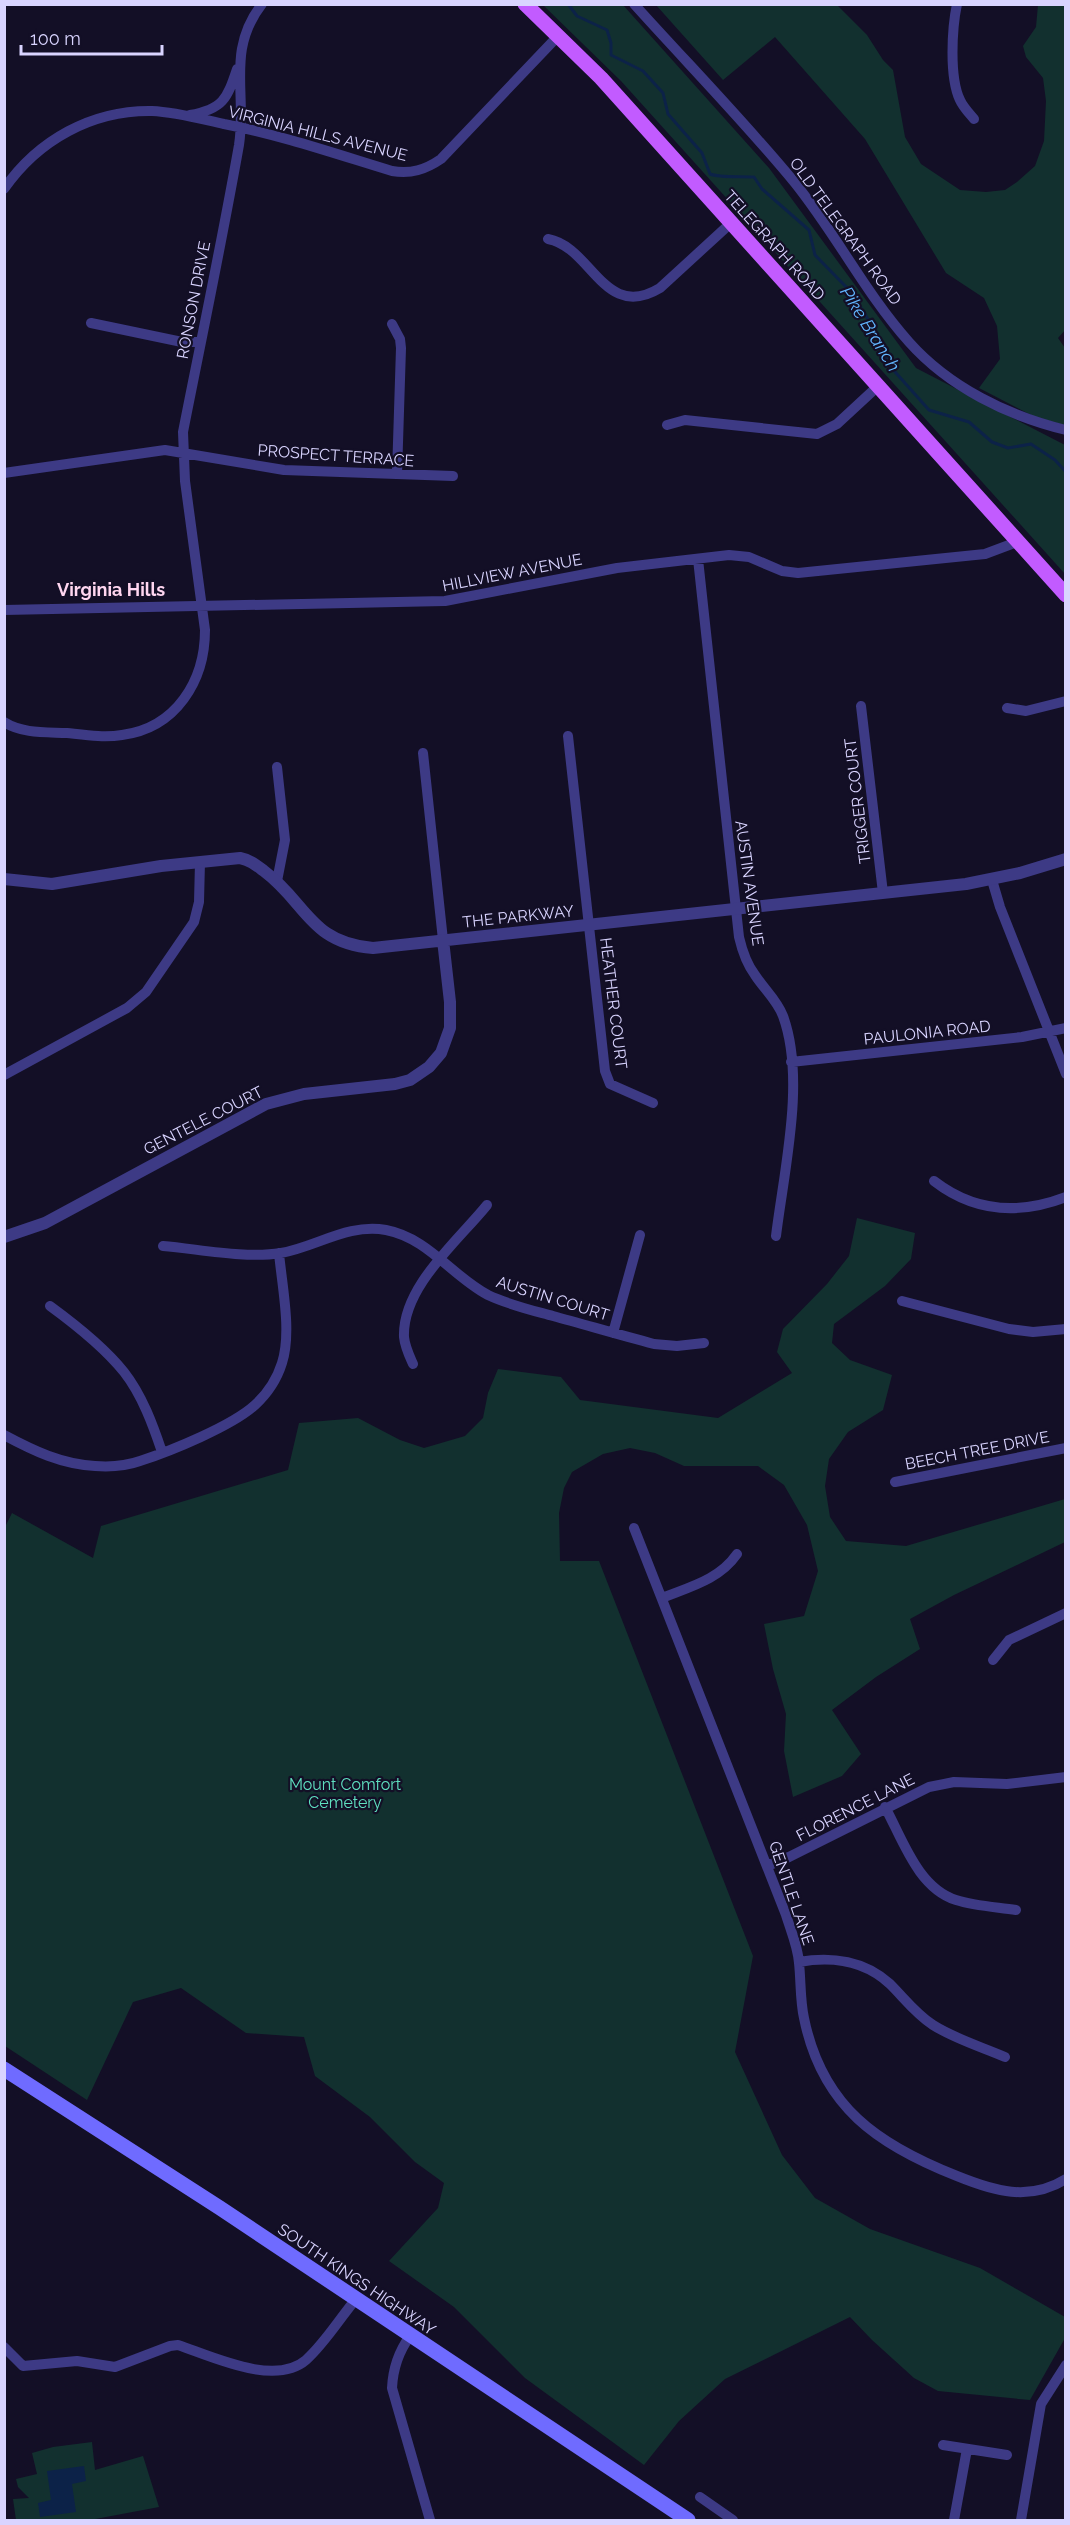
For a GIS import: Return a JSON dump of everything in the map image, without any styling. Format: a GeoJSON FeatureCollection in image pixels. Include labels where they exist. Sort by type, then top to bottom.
{"type":"FeatureCollection","features":[{"type":"Feature","properties":{"kind":"main road","name":"TELEGRAPH ROAD"},"geometry":{"type":"LineString","coordinates":[[525,4],[559,35],[732,222],[1065,595]]}},
{"type":"Feature","properties":{"kind":"main road","name":"SOUTH KINGS HIGHWAY"},"geometry":{"type":"LineString","coordinates":[[4,2069],[688,2520]]}},
{"type":"Feature","properties":{"kind":"street","name":"RONSON DRIVE"},"geometry":{"type":"LineString","coordinates":[[4,722],[24,730],[113,736],[129,734],[158,722],[180,704],[194,686],[199,674],[205,641],[183,451],[183,432],[241,127],[239,63],[244,34],[262,4]]}},
{"type":"Feature","properties":{"kind":"street","name":"OLD TELEGRAPH ROAD"},"geometry":{"type":"LineString","coordinates":[[634,4],[797,185],[895,326],[924,357],[952,380],[988,401],[1031,420],[1065,430]]}},
{"type":"Feature","properties":{"kind":"street"},"geometry":{"type":"LineString","coordinates":[[957,4],[952,41],[957,87],[960,99],[974,119]]}},
{"type":"Feature","properties":{"kind":"street","name":"VIRGINIA HILLS AVENUE"},"geometry":{"type":"LineString","coordinates":[[4,189],[24,164],[39,150],[77,126],[98,119],[135,112],[167,112],[264,131],[392,171],[420,171],[441,159],[559,35]]}},
{"type":"Feature","properties":{"kind":"street"},"geometry":{"type":"LineString","coordinates":[[185,116],[209,111],[223,101],[228,95],[239,63]]}},
{"type":"Feature","properties":{"kind":"street"},"geometry":{"type":"LineString","coordinates":[[548,239],[558,241],[568,247],[610,289],[624,295],[635,296],[660,288],[732,222]]}},
{"type":"Feature","properties":{"kind":"street"},"geometry":{"type":"LineString","coordinates":[[91,323],[182,342],[200,342]]}},
{"type":"Feature","properties":{"kind":"street"},"geometry":{"type":"LineString","coordinates":[[392,324],[400,339],[401,348],[397,474]]}},
{"type":"Feature","properties":{"kind":"street"},"geometry":{"type":"LineString","coordinates":[[668,425],[685,420],[817,434],[837,424],[877,387]]}},
{"type":"Feature","properties":{"kind":"street","name":"PROSPECT TERRACE"},"geometry":{"type":"LineString","coordinates":[[4,473],[165,450],[183,451],[284,470],[453,476]]}},
{"type":"Feature","properties":{"kind":"street","name":"HILLVIEW AVENUE"},"geometry":{"type":"LineString","coordinates":[[4,610],[445,601],[617,568],[729,555],[749,557],[782,571],[798,573],[985,554],[1017,542]]}},
{"type":"Feature","properties":{"kind":"street","name":"AUSTIN AVENUE"},"geometry":{"type":"LineString","coordinates":[[698,559],[741,948],[754,974],[779,1008],[786,1025],[791,1062],[793,1103],[776,1236]]}},
{"type":"Feature","properties":{"kind":"street"},"geometry":{"type":"LineString","coordinates":[[1007,708],[1026,711],[1065,701]]}},
{"type":"Feature","properties":{"kind":"street","name":"TRIGGER COURT"},"geometry":{"type":"LineString","coordinates":[[861,706],[883,893]]}},
{"type":"Feature","properties":{"kind":"street","name":"HEATHER COURT"},"geometry":{"type":"LineString","coordinates":[[568,736],[605,1071],[610,1084],[653,1103]]}},
{"type":"Feature","properties":{"kind":"street","name":"GENTELE COURT"},"geometry":{"type":"LineString","coordinates":[[4,1237],[45,1223],[266,1104],[304,1094],[395,1084],[422,1073],[441,1053],[450,1028],[450,1002],[423,753]]}},
{"type":"Feature","properties":{"kind":"street"},"geometry":{"type":"LineString","coordinates":[[277,767],[285,840],[277,881]]}},
{"type":"Feature","properties":{"kind":"street","name":"THE PARKWAY"},"geometry":{"type":"LineString","coordinates":[[4,879],[52,885],[228,858],[249,860],[277,881],[315,925],[329,936],[349,945],[373,948],[992,880],[1065,859]]}},
{"type":"Feature","properties":{"kind":"street"},"geometry":{"type":"LineString","coordinates":[[4,1075],[127,1008],[146,992],[194,922],[199,902],[200,862]]}},
{"type":"Feature","properties":{"kind":"street"},"geometry":{"type":"LineString","coordinates":[[992,880],[1000,907],[1065,1074]]}},
{"type":"Feature","properties":{"kind":"street","name":"PAULONIA ROAD"},"geometry":{"type":"LineString","coordinates":[[791,1062],[1022,1037],[1065,1028]]}},
{"type":"Feature","properties":{"kind":"street"},"geometry":{"type":"LineString","coordinates":[[934,1181],[955,1197],[1004,1209],[1031,1208],[1065,1197]]}},
{"type":"Feature","properties":{"kind":"street"},"geometry":{"type":"LineString","coordinates":[[413,1364],[404,1337],[408,1312],[417,1291],[440,1259],[487,1205]]}},
{"type":"Feature","properties":{"kind":"street","name":"AUSTIN COURT"},"geometry":{"type":"LineString","coordinates":[[163,1246],[257,1254],[279,1253],[309,1246],[348,1231],[377,1229],[404,1235],[427,1247],[477,1288],[490,1296],[521,1307],[666,1346],[704,1343]]}},
{"type":"Feature","properties":{"kind":"street"},"geometry":{"type":"LineString","coordinates":[[613,1333],[640,1236]]}},
{"type":"Feature","properties":{"kind":"street"},"geometry":{"type":"LineString","coordinates":[[4,1435],[53,1459],[85,1465],[131,1464],[242,1414],[260,1400],[274,1382],[282,1362],[286,1342],[279,1253]]}},
{"type":"Feature","properties":{"kind":"street"},"geometry":{"type":"LineString","coordinates":[[903,1301],[1009,1329],[1034,1332],[1065,1329]]}},
{"type":"Feature","properties":{"kind":"street"},"geometry":{"type":"LineString","coordinates":[[50,1306],[109,1356],[124,1372],[141,1401],[162,1452]]}},
{"type":"Feature","properties":{"kind":"street","name":"BEECH TREE DRIVE"},"geometry":{"type":"LineString","coordinates":[[895,1482],[1065,1448]]}},
{"type":"Feature","properties":{"kind":"street","name":"GENTLE LANE"},"geometry":{"type":"LineString","coordinates":[[634,1528],[786,1915],[799,1962],[804,2017],[816,2060],[840,2099],[872,2133],[915,2159],[995,2191],[1029,2192],[1047,2188],[1065,2179]]}},
{"type":"Feature","properties":{"kind":"street"},"geometry":{"type":"LineString","coordinates":[[662,1598],[715,1576],[729,1565],[737,1554]]}},
{"type":"Feature","properties":{"kind":"street"},"geometry":{"type":"LineString","coordinates":[[993,1660],[1009,1640],[1065,1612]]}},
{"type":"Feature","properties":{"kind":"street","name":"FLORENCE LANE"},"geometry":{"type":"LineString","coordinates":[[767,1866],[808,1848],[918,1791],[942,1784],[1027,1782],[1065,1777]]}},
{"type":"Feature","properties":{"kind":"street"},"geometry":{"type":"LineString","coordinates":[[885,1807],[919,1871],[934,1888],[955,1900],[1016,1910]]}},
{"type":"Feature","properties":{"kind":"street"},"geometry":{"type":"LineString","coordinates":[[799,1962],[833,1959],[863,1967],[886,1981],[913,2009],[936,2027],[1005,2057]]}},
{"type":"Feature","properties":{"kind":"street"},"geometry":{"type":"LineString","coordinates":[[4,2347],[20,2364],[27,2367],[77,2361],[116,2367],[178,2345],[266,2372],[304,2361],[356,2299]]}},
{"type":"Feature","properties":{"kind":"street"},"geometry":{"type":"LineString","coordinates":[[410,2336],[394,2367],[392,2388],[430,2520]]}},
{"type":"Feature","properties":{"kind":"street"},"geometry":{"type":"LineString","coordinates":[[1021,2520],[1041,2404],[1065,2365]]}},
{"type":"Feature","properties":{"kind":"street"},"geometry":{"type":"LineString","coordinates":[[943,2445],[1007,2455]]}},
{"type":"Feature","properties":{"kind":"street"},"geometry":{"type":"LineString","coordinates":[[954,2520],[967,2449]]}},
{"type":"Feature","properties":{"kind":"street"},"geometry":{"type":"LineString","coordinates":[[700,2497],[733,2520]]}},
{"type":"Feature","properties":{"kind":"green space"},"geometry":{"type":"Polygon","coordinates":[[[543,5],[623,5],[769,168],[916,368],[1065,445],[1065,574],[621,81],[543,5]]]}},
{"type":"Feature","properties":{"kind":"green space"},"geometry":{"type":"Polygon","coordinates":[[[656,5],[837,5],[867,35],[883,60],[893,70],[905,137],[921,164],[960,190],[986,192],[1005,190],[1035,166],[1044,141],[1046,101],[1043,78],[1026,57],[1023,46],[1036,27],[1038,5],[1065,5],[1066,329],[1058,338],[1065,348],[1065,425],[1035,417],[979,388],[1000,359],[997,326],[984,298],[946,273],[865,139],[775,37],[723,80],[656,5]]]}},
{"type":"Feature","properties":{"kind":"green space","name":"Mount Comfort Cemetery"},"geometry":{"type":"Polygon","coordinates":[[[857,1218],[915,1233],[911,1259],[885,1286],[834,1324],[832,1343],[850,1360],[892,1375],[883,1410],[848,1432],[829,1459],[825,1486],[830,1517],[846,1541],[906,1546],[1065,1499],[1065,1542],[954,1595],[910,1619],[920,1649],[876,1677],[832,1710],[861,1754],[842,1776],[793,1797],[784,1751],[786,1714],[773,1669],[764,1624],[804,1616],[818,1571],[807,1525],[784,1485],[758,1466],[684,1466],[655,1453],[630,1448],[603,1454],[572,1472],[564,1488],[559,1513],[560,1561],[599,1561],[753,1956],[735,2052],[782,2155],[815,2198],[870,2229],[980,2268],[1065,2317],[1065,2338],[1030,2400],[938,2391],[914,2378],[850,2317],[725,2379],[679,2421],[644,2465],[525,2378],[454,2307],[389,2261],[438,2208],[444,2183],[415,2162],[370,2117],[315,2076],[304,2037],[246,2033],[181,1988],[133,2002],[87,2100],[5,2046],[5,1527],[12,1513],[93,1558],[101,1526],[288,1470],[299,1423],[358,1418],[400,1440],[424,1448],[465,1436],[483,1418],[488,1393],[498,1369],[561,1377],[580,1400],[718,1418],[792,1373],[777,1352],[783,1329],[827,1284],[849,1256],[857,1218]]]}},
{"type":"Feature","properties":{"kind":"green space"},"geometry":{"type":"Polygon","coordinates":[[[92,2442],[95,2470],[143,2456],[159,2507],[90,2520],[16,2520],[13,2499],[29,2498],[18,2487],[16,2479],[37,2474],[32,2453],[53,2447],[92,2442]]]}},
{"type":"Feature","properties":{"kind":"water"},"geometry":{"type":"Polygon","coordinates":[[[84,2466],[86,2481],[72,2484],[76,2512],[40,2517],[38,2503],[51,2500],[47,2471],[84,2466]]]}},
{"type":"Feature","properties":{"kind":"waterway","name":"Pike Branch"},"geometry":{"type":"LineString","coordinates":[[568,4],[577,16],[607,30],[611,43],[611,55],[643,71],[663,93],[668,114],[702,153],[710,174],[754,177],[762,189],[809,230],[815,255],[851,292],[876,332],[888,364],[929,410],[969,422],[992,442],[1008,448],[1031,444],[1055,460],[1066,472]]}},
{"type":"Feature","properties":{"kind":"district","name":"Virginia Hills"},"geometry":{"type":"Point","coordinates":[111,590]}}]}
